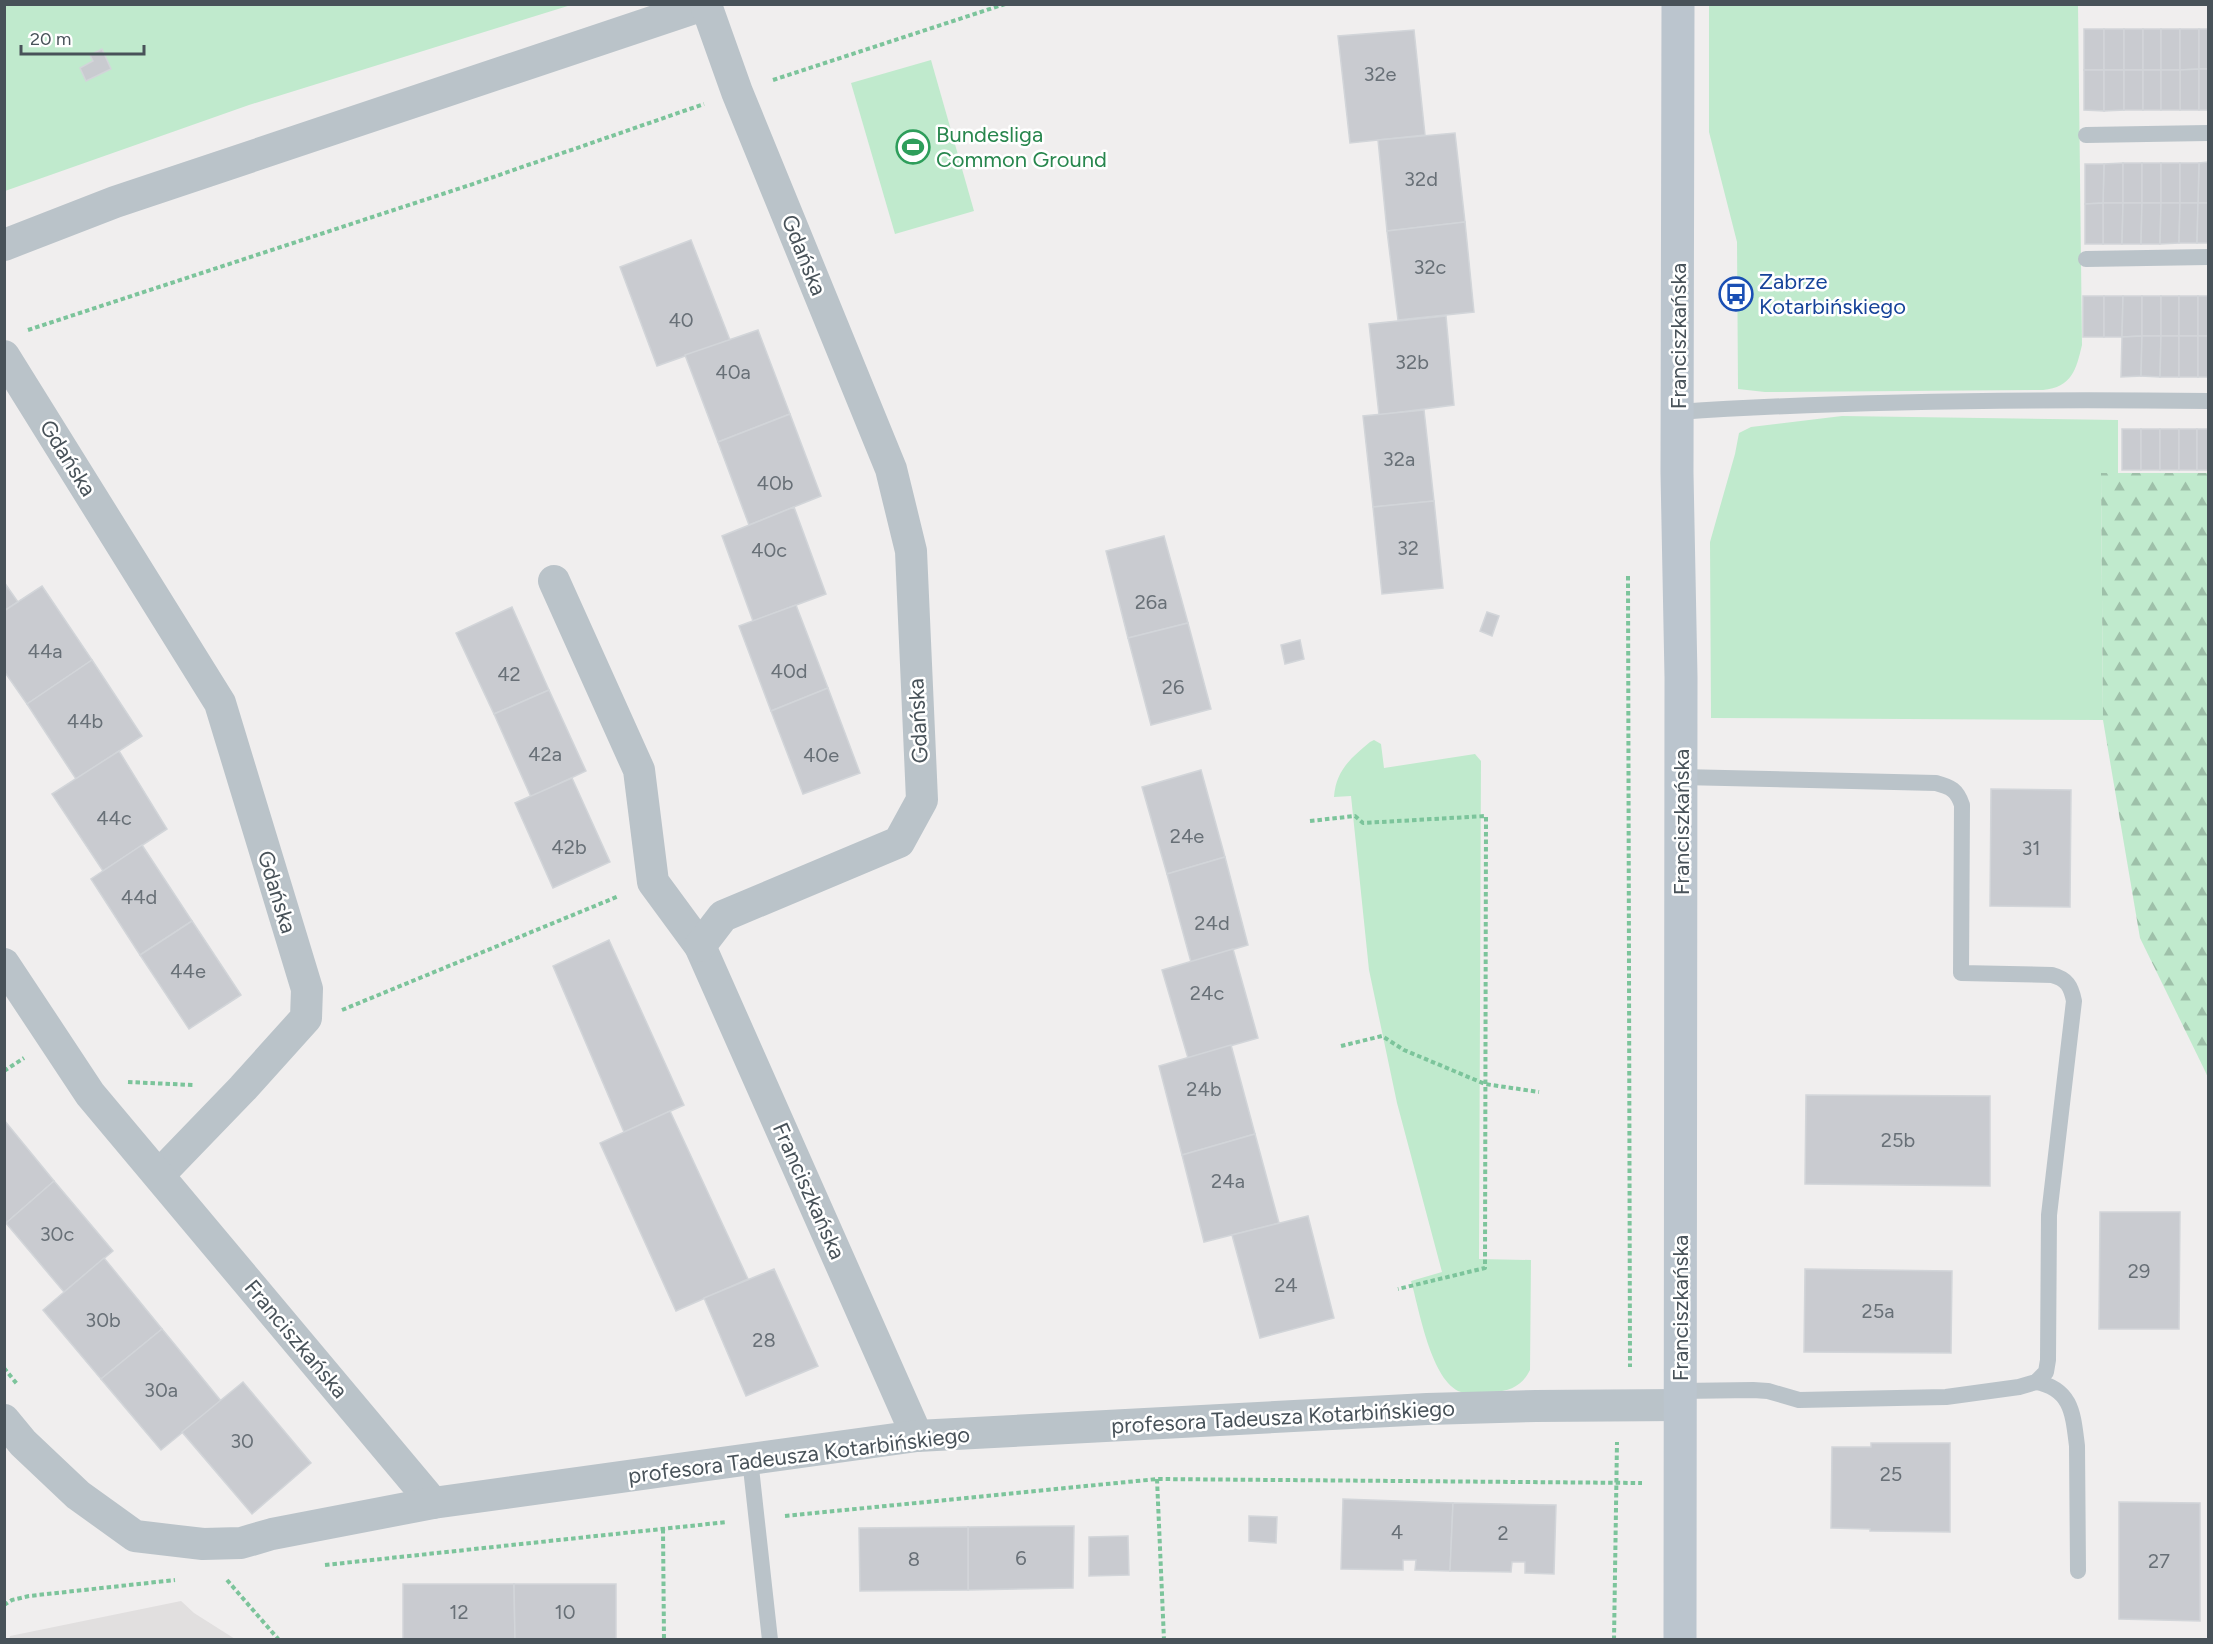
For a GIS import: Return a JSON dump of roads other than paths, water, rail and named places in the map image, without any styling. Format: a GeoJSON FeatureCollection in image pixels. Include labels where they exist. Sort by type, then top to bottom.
{"type":"FeatureCollection","features":[{"type":"Feature","properties":{"kind":"street","name":"Franciszkańska"},"geometry":{"type":"LineString","coordinates":[[1678,4],[1681,777],[1680,1640]]}},
{"type":"Feature","properties":{"kind":"street","name":"Gdańska"},"geometry":{"type":"LineString","coordinates":[[4,244],[115,202],[654,13],[706,5],[737,92],[891,469],[911,551],[922,800],[899,842],[723,916],[700,946]]}},
{"type":"Feature","properties":{"kind":"street","name":"Gdańska"},"geometry":{"type":"LineString","coordinates":[[4,356],[220,703],[307,989],[306,1018],[243,1088],[159,1175]]}},
{"type":"Feature","properties":{"kind":"street"},"geometry":{"type":"LineString","coordinates":[[554,581],[639,771],[652,882],[700,946]]}},
{"type":"Feature","properties":{"kind":"street","name":"Franciszkańska"},"geometry":{"type":"LineString","coordinates":[[700,946],[918,1436]]}},
{"type":"Feature","properties":{"kind":"street"},"geometry":{"type":"LineString","coordinates":[[4,964],[90,1094],[159,1175]]}},
{"type":"Feature","properties":{"kind":"street","name":"Franciszkańska"},"geometry":{"type":"LineString","coordinates":[[159,1175],[433,1503]]}},
{"type":"Feature","properties":{"kind":"street","name":"profesora Tadeusza Kotarbińskiego"},"geometry":{"type":"LineString","coordinates":[[4,1420],[23,1443],[78,1495],[135,1536],[202,1544],[241,1543],[272,1534],[433,1503],[918,1436],[1427,1409],[1618,1406],[1680,1398]]}},
{"type":"Feature","properties":{"kind":"lane"},"geometry":{"type":"LineString","coordinates":[[2086,135],[2208,133]]}},
{"type":"Feature","properties":{"kind":"lane"},"geometry":{"type":"LineString","coordinates":[[2086,260],[2208,258]]}},
{"type":"Feature","properties":{"kind":"lane"},"geometry":{"type":"LineString","coordinates":[[1678,412],[1819,404],[2082,400],[2208,401]]}},
{"type":"Feature","properties":{"kind":"lane"},"geometry":{"type":"LineString","coordinates":[[1680,1398],[1753,1390],[1768,1391],[1799,1400],[1946,1397],[2019,1387],[2036,1382],[2046,1372],[2049,1215],[2074,1001],[2072,989],[2064,979],[2052,975],[1961,973],[1962,805],[1958,793],[1950,786],[1936,783],[1681,777]]}},
{"type":"Feature","properties":{"kind":"lane"},"geometry":{"type":"LineString","coordinates":[[2036,1382],[2055,1387],[2062,1393],[2070,1408],[2077,1446],[2078,1571]]}},
{"type":"Feature","properties":{"kind":"lane"},"geometry":{"type":"LineString","coordinates":[[750,1459],[770,1640]]}},
{"type":"Feature","properties":{"kind":"place","name":"Bundesliga Common Ground"},"geometry":{"type":"Point","coordinates":[913,147]}},
{"type":"Feature","properties":{"kind":"place","name":"Zabrze Kotarbińskiego"},"geometry":{"type":"Point","coordinates":[1736,294]}}]}
